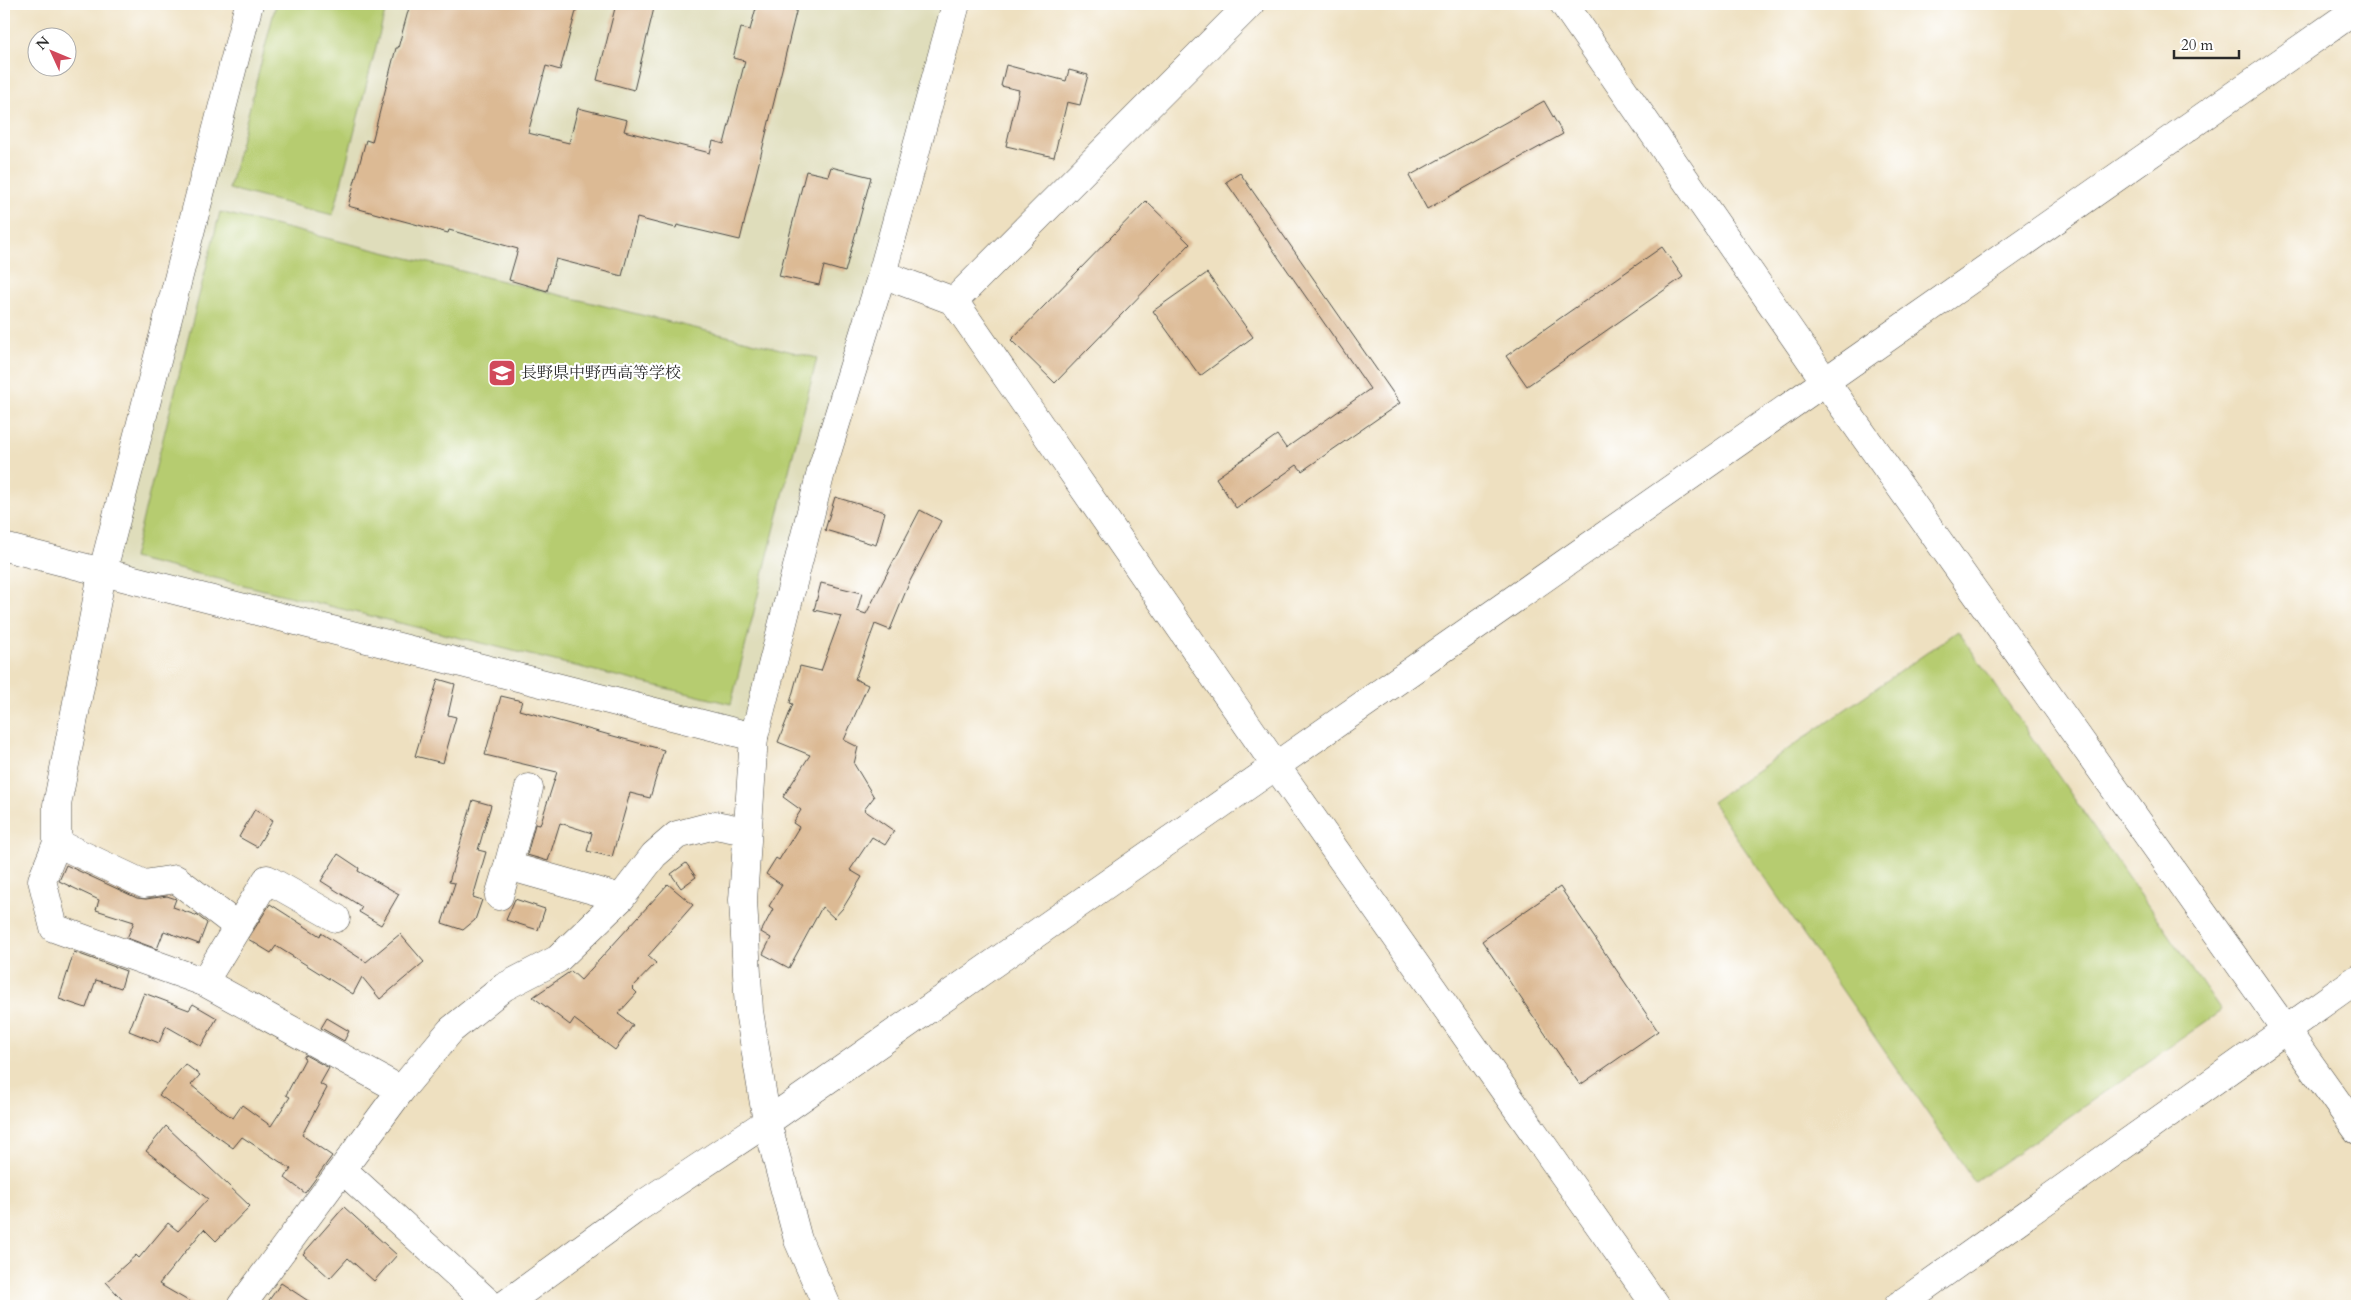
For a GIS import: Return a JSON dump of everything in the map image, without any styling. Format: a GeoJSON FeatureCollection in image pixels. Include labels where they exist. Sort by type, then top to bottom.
{"type":"FeatureCollection","features":[{"type":"Feature","properties":{"kind":"street"},"geometry":{"type":"LineString","coordinates":[[249,4],[102,574],[57,804],[57,843],[42,880],[54,928],[204,982],[401,1090]]}},
{"type":"Feature","properties":{"kind":"street"},"geometry":{"type":"LineString","coordinates":[[827,1306],[798,1240],[767,1122],[749,1011],[743,900],[746,832],[754,737],[821,472],[882,274],[956,4]]}},
{"type":"Feature","properties":{"kind":"street"},"geometry":{"type":"LineString","coordinates":[[954,301],[1250,4]]}},
{"type":"Feature","properties":{"kind":"street"},"geometry":{"type":"LineString","coordinates":[[1564,4],[1825,381],[2357,1130]]}},
{"type":"Feature","properties":{"kind":"street"},"geometry":{"type":"LineString","coordinates":[[503,1306],[632,1211],[767,1122],[2357,9]]}},
{"type":"Feature","properties":{"kind":"street"},"geometry":{"type":"LineString","coordinates":[[882,274],[954,301],[1276,766],[1656,1306]]}},
{"type":"Feature","properties":{"kind":"street"},"geometry":{"type":"LineString","coordinates":[[4,547],[102,574],[754,737]]}},
{"type":"Feature","properties":{"kind":"street"},"geometry":{"type":"LineString","coordinates":[[499,896],[529,788]]}},
{"type":"Feature","properties":{"kind":"street"},"geometry":{"type":"LineString","coordinates":[[241,1306],[401,1090],[450,1030],[504,987],[558,959],[621,898],[654,855],[677,835],[715,825],[746,832]]}},
{"type":"Feature","properties":{"kind":"street"},"geometry":{"type":"LineString","coordinates":[[57,843],[144,884],[176,878],[237,926]]}},
{"type":"Feature","properties":{"kind":"street"},"geometry":{"type":"LineString","coordinates":[[508,866],[621,898]]}},
{"type":"Feature","properties":{"kind":"street"},"geometry":{"type":"LineString","coordinates":[[204,982],[266,879],[336,918]]}},
{"type":"Feature","properties":{"kind":"street"},"geometry":{"type":"LineString","coordinates":[[1898,1306],[2357,979]]}},
{"type":"Feature","properties":{"kind":"street"},"geometry":{"type":"LineString","coordinates":[[343,1170],[492,1306]]}},
{"type":"Feature","properties":{"kind":"shaded area","name":"長野県中野西高等学校"},"geometry":{"type":"Polygon","coordinates":[[[249,4],[956,4],[754,737],[102,574],[249,4]]]}},
{"type":"Feature","properties":{"kind":"green space"},"geometry":{"type":"Polygon","coordinates":[[[276,4],[387,4],[333,215],[229,189],[276,4]]]}},
{"type":"Feature","properties":{"kind":"green space"},"geometry":{"type":"Polygon","coordinates":[[[220,212],[817,358],[731,704],[133,558],[220,212]]]}},
{"type":"Feature","properties":{"kind":"green space"},"geometry":{"type":"Polygon","coordinates":[[[1958,631],[2221,1011],[1975,1182],[1712,802],[1958,631]]]}},
{"type":"Feature","properties":{"kind":"building"},"geometry":{"type":"Polygon","coordinates":[[[410,4],[578,4],[560,70],[546,66],[528,133],[569,143],[578,108],[627,120],[624,131],[710,153],[713,141],[724,144],[745,61],[733,58],[741,28],[750,30],[757,4],[798,4],[740,240],[677,225],[676,228],[637,218],[622,276],[556,259],[547,291],[509,280],[518,249],[449,230],[448,233],[348,206],[366,140],[372,142],[396,48],[398,48],[410,4]]]}},
{"type":"Feature","properties":{"kind":"building"},"geometry":{"type":"Polygon","coordinates":[[[616,4],[655,4],[634,90],[597,80],[616,4]]]}},
{"type":"Feature","properties":{"kind":"building"},"geometry":{"type":"Polygon","coordinates":[[[1006,65],[1066,81],[1069,70],[1088,75],[1080,105],[1067,102],[1054,157],[1006,146],[1019,90],[1001,86],[1006,65]]]}},
{"type":"Feature","properties":{"kind":"building"},"geometry":{"type":"Polygon","coordinates":[[[1544,101],[1563,134],[1427,209],[1409,176],[1544,101]]]}},
{"type":"Feature","properties":{"kind":"building"},"geometry":{"type":"Polygon","coordinates":[[[831,167],[871,177],[845,272],[824,266],[819,285],[779,276],[806,171],[828,176],[831,167]]]}},
{"type":"Feature","properties":{"kind":"building"},"geometry":{"type":"Polygon","coordinates":[[[1240,173],[1400,403],[1302,471],[1297,465],[1236,508],[1216,478],[1277,435],[1286,448],[1370,389],[1226,182],[1240,173]]]}},
{"type":"Feature","properties":{"kind":"building"},"geometry":{"type":"Polygon","coordinates":[[[1146,201],[1190,244],[1055,383],[1011,340],[1146,201]]]}},
{"type":"Feature","properties":{"kind":"building"},"geometry":{"type":"Polygon","coordinates":[[[1662,247],[1683,277],[1527,386],[1506,356],[1662,247]]]}},
{"type":"Feature","properties":{"kind":"building"},"geometry":{"type":"Polygon","coordinates":[[[1207,273],[1253,337],[1200,376],[1153,311],[1207,273]]]}},
{"type":"Feature","properties":{"kind":"building"},"geometry":{"type":"Polygon","coordinates":[[[835,497],[885,512],[876,545],[825,530],[835,497]]]}},
{"type":"Feature","properties":{"kind":"building"},"geometry":{"type":"Polygon","coordinates":[[[920,510],[941,521],[910,581],[890,630],[875,624],[855,679],[868,685],[844,740],[858,747],[854,764],[874,797],[864,810],[894,831],[885,845],[872,837],[850,870],[862,877],[843,908],[834,918],[822,907],[789,968],[763,954],[771,938],[761,932],[773,909],[769,906],[782,885],[766,874],[776,858],[779,860],[799,827],[793,823],[801,810],[783,797],[810,755],[778,742],[793,704],[790,703],[800,666],[821,671],[841,616],[814,610],[821,583],[862,593],[857,611],[866,614],[920,510]]]}},
{"type":"Feature","properties":{"kind":"building"},"geometry":{"type":"Polygon","coordinates":[[[438,679],[455,684],[448,715],[456,717],[443,763],[415,756],[438,679]]]}},
{"type":"Feature","properties":{"kind":"building"},"geometry":{"type":"Polygon","coordinates":[[[501,696],[522,701],[519,710],[664,750],[650,798],[630,793],[612,857],[587,851],[592,833],[560,823],[548,861],[527,855],[535,824],[540,825],[557,772],[485,755],[501,696]]]}},
{"type":"Feature","properties":{"kind":"building"},"geometry":{"type":"Polygon","coordinates":[[[473,800],[491,805],[478,850],[486,852],[473,897],[482,900],[475,920],[463,930],[442,923],[455,883],[449,882],[473,800]]]}},
{"type":"Feature","properties":{"kind":"building"},"geometry":{"type":"Polygon","coordinates":[[[255,809],[273,820],[257,847],[239,837],[255,809]]]}},
{"type":"Feature","properties":{"kind":"building"},"geometry":{"type":"Polygon","coordinates":[[[338,854],[359,868],[358,871],[399,894],[381,925],[359,912],[362,907],[321,881],[338,854]]]}},
{"type":"Feature","properties":{"kind":"building"},"geometry":{"type":"Polygon","coordinates":[[[686,863],[696,877],[681,888],[671,874],[686,863]]]}},
{"type":"Feature","properties":{"kind":"building"},"geometry":{"type":"Polygon","coordinates":[[[66,865],[137,898],[146,899],[167,896],[176,899],[173,907],[198,916],[207,923],[199,944],[164,931],[157,949],[127,938],[134,922],[96,910],[99,900],[59,881],[66,865]]]}},
{"type":"Feature","properties":{"kind":"building"},"geometry":{"type":"Polygon","coordinates":[[[668,884],[693,905],[648,956],[656,963],[632,988],[637,993],[618,1014],[633,1025],[615,1050],[574,1019],[570,1025],[533,997],[571,971],[581,980],[668,884]]]}},
{"type":"Feature","properties":{"kind":"building"},"geometry":{"type":"Polygon","coordinates":[[[1560,887],[1658,1031],[1580,1085],[1482,941],[1560,887]]]}},
{"type":"Feature","properties":{"kind":"building"},"geometry":{"type":"Polygon","coordinates":[[[515,899],[545,909],[538,930],[506,920],[515,899]]]}},
{"type":"Feature","properties":{"kind":"building"},"geometry":{"type":"Polygon","coordinates":[[[270,904],[320,936],[321,933],[366,962],[400,934],[424,962],[380,999],[362,977],[353,994],[276,946],[271,953],[248,939],[270,904]]]}},
{"type":"Feature","properties":{"kind":"building"},"geometry":{"type":"Polygon","coordinates":[[[74,952],[126,971],[121,988],[96,980],[86,1008],[59,999],[74,952]]]}},
{"type":"Feature","properties":{"kind":"building"},"geometry":{"type":"Polygon","coordinates":[[[144,993],[189,1010],[193,1004],[217,1018],[201,1046],[166,1026],[159,1043],[129,1031],[144,993]]]}},
{"type":"Feature","properties":{"kind":"building"},"geometry":{"type":"Polygon","coordinates":[[[327,1018],[349,1031],[344,1041],[321,1028],[327,1018]]]}},
{"type":"Feature","properties":{"kind":"building"},"geometry":{"type":"Polygon","coordinates":[[[305,1055],[329,1068],[320,1084],[327,1088],[302,1135],[332,1156],[305,1193],[285,1178],[291,1169],[242,1137],[233,1148],[159,1095],[185,1064],[200,1075],[191,1085],[224,1112],[233,1118],[242,1105],[271,1126],[290,1097],[286,1095],[305,1059],[303,1058],[305,1055]]]}},
{"type":"Feature","properties":{"kind":"building"},"geometry":{"type":"Polygon","coordinates":[[[166,1126],[250,1206],[216,1241],[204,1229],[159,1284],[197,1306],[128,1306],[106,1282],[136,1255],[139,1258],[168,1223],[178,1231],[208,1199],[146,1151],[166,1126]]]}},
{"type":"Feature","properties":{"kind":"building"},"geometry":{"type":"Polygon","coordinates":[[[344,1207],[397,1255],[374,1281],[348,1258],[330,1278],[303,1254],[344,1207]]]}},
{"type":"Feature","properties":{"kind":"building"},"geometry":{"type":"Polygon","coordinates":[[[281,1283],[316,1306],[265,1306],[281,1283]]]}},
{"type":"Feature","properties":{"kind":"place","name":"長野県中野西高等学校"},"geometry":{"type":"Point","coordinates":[502,373]}}]}
